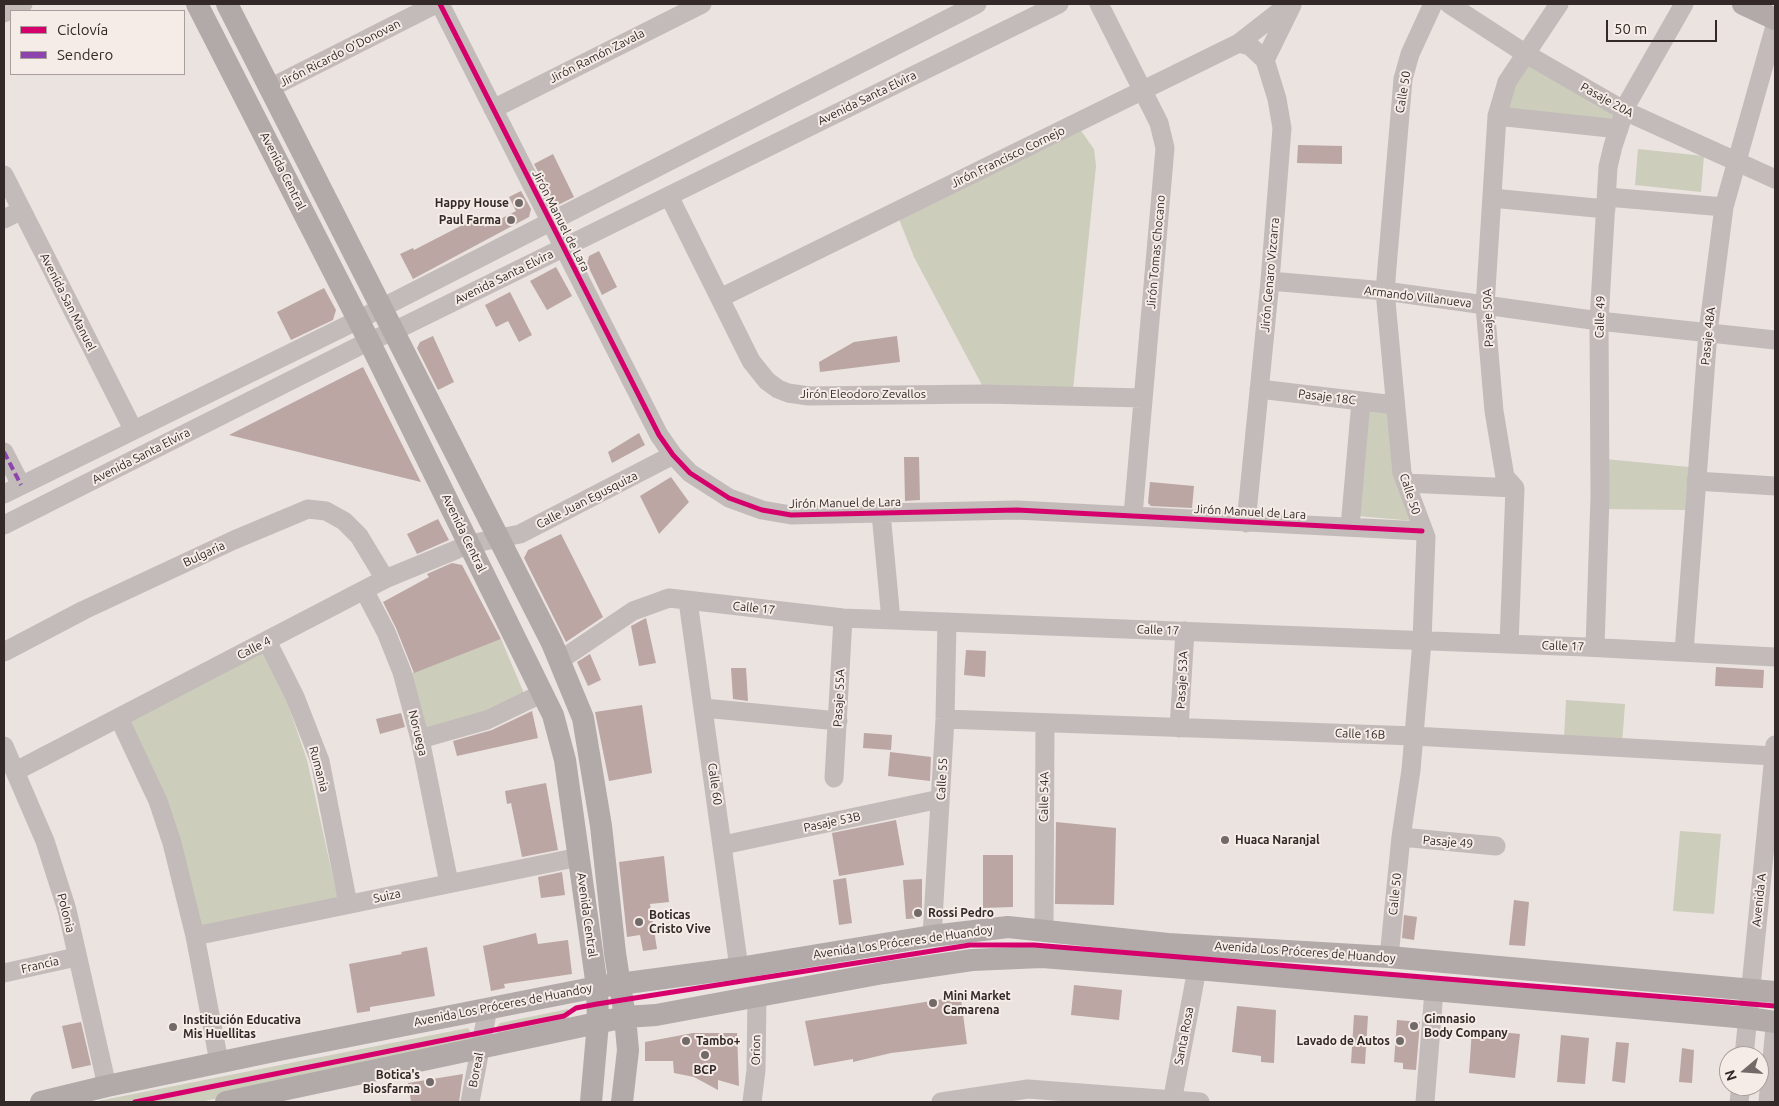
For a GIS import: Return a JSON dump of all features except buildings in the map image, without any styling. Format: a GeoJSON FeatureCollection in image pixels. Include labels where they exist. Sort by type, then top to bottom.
{"type":"FeatureCollection","features":[{"type":"Feature","properties":{"kind":"main road","name":"Avenida Central"},"geometry":{"type":"LineString","coordinates":[[197,4],[369,341],[543,693],[552,715],[565,760],[597,987],[598,1023],[591,1102]]}},
{"type":"Feature","properties":{"kind":"main road","name":"Avenida Central"},"geometry":{"type":"LineString","coordinates":[[227,4],[559,660],[583,718],[601,826],[625,1017],[628,1050],[622,1102]]}},
{"type":"Feature","properties":{"kind":"main road"},"geometry":{"type":"LineString","coordinates":[[1743,4],[1775,19]]}},
{"type":"Feature","properties":{"kind":"main road","name":"Avenida Los Próceres de Huandoy"},"geometry":{"type":"LineString","coordinates":[[41,1102],[219,1062],[597,987],[739,968],[932,936],[1008,927],[1168,944],[1389,957],[1775,992]]}},
{"type":"Feature","properties":{"kind":"main road","name":"Avenida Los Próceres de Huandoy"},"geometry":{"type":"LineString","coordinates":[[226,1102],[625,1017],[656,1015],[883,973],[972,960],[1042,957],[1197,969],[1748,1018],[1775,1022]]}},
{"type":"Feature","properties":{"kind":"street"},"geometry":{"type":"LineString","coordinates":[[10,10],[23,4]]}},
{"type":"Feature","properties":{"kind":"street","name":"Jirón Ricardo O'Donovan"},"geometry":{"type":"LineString","coordinates":[[270,88],[436,4]]}},
{"type":"Feature","properties":{"kind":"street","name":"Jirón Manuel de Lara"},"geometry":{"type":"LineString","coordinates":[[440,4],[646,411],[673,455],[690,473],[716,491],[737,502],[762,510],[791,515],[1017,510],[1133,514],[1246,523],[1422,531]]}},
{"type":"Feature","properties":{"kind":"street","name":"Jirón Ramón Zavala"},"geometry":{"type":"LineString","coordinates":[[493,109],[702,4]]}},
{"type":"Feature","properties":{"kind":"street","name":"Avenida Santa Elvira"},"geometry":{"type":"LineString","coordinates":[[4,525],[369,341],[392,332],[1059,4]]}},
{"type":"Feature","properties":{"kind":"street","name":"Jirón Tomas Chocano"},"geometry":{"type":"LineString","coordinates":[[1099,4],[1159,123],[1165,148],[1133,514]]}},
{"type":"Feature","properties":{"kind":"street","name":"Jirón Francisco Cornejo"},"geometry":{"type":"LineString","coordinates":[[720,298],[1239,43],[1291,4]]}},
{"type":"Feature","properties":{"kind":"street","name":"Jirón Francisco Cornejo"},"geometry":{"type":"LineString","coordinates":[[1265,60],[1291,4]]}},
{"type":"Feature","properties":{"kind":"street","name":"Calle 50"},"geometry":{"type":"LineString","coordinates":[[1389,957],[1401,837],[1414,736],[1422,641],[1426,538],[1402,473],[1385,292],[1404,79],[1410,54],[1433,4]]}},
{"type":"Feature","properties":{"kind":"street","name":"Pasaje 20A"},"geometry":{"type":"LineString","coordinates":[[1449,4],[1526,54],[1625,111],[1775,179]]}},
{"type":"Feature","properties":{"kind":"street","name":"Pasaje 50A"},"geometry":{"type":"LineString","coordinates":[[1515,488],[1505,477],[1494,411],[1485,306],[1497,116],[1507,82],[1559,4]]}},
{"type":"Feature","properties":{"kind":"street","name":"Calle 49"},"geometry":{"type":"LineString","coordinates":[[1595,647],[1600,497],[1598,321],[1608,167],[1625,111],[1684,4]]}},
{"type":"Feature","properties":{"kind":"street"},"geometry":{"type":"LineString","coordinates":[[4,494],[133,429],[381,309],[972,5]]}},
{"type":"Feature","properties":{"kind":"street","name":"Pasaje 48A"},"geometry":{"type":"LineString","coordinates":[[1684,652],[1708,332],[1724,206],[1738,163],[1775,26]]}},
{"type":"Feature","properties":{"kind":"street"},"geometry":{"type":"LineString","coordinates":[[1239,43],[1250,46],[1265,60]]}},
{"type":"Feature","properties":{"kind":"street","name":"Jirón Genaro Vizcarra"},"geometry":{"type":"LineString","coordinates":[[1246,523],[1270,280],[1282,128],[1277,99],[1265,60]]}},
{"type":"Feature","properties":{"kind":"street"},"geometry":{"type":"LineString","coordinates":[[1497,116],[1619,129]]}},
{"type":"Feature","properties":{"kind":"street","name":"Avenida San Manuel"},"geometry":{"type":"LineString","coordinates":[[4,175],[133,429]]}},
{"type":"Feature","properties":{"kind":"street","name":"Jirón Eleodoro Zevallos"},"geometry":{"type":"LineString","coordinates":[[669,196],[759,372],[767,381],[788,393],[809,396],[984,394],[1143,398]]}},
{"type":"Feature","properties":{"kind":"street"},"geometry":{"type":"LineString","coordinates":[[1492,198],[1724,206]]}},
{"type":"Feature","properties":{"kind":"street"},"geometry":{"type":"LineString","coordinates":[[4,218],[22,210]]}},
{"type":"Feature","properties":{"kind":"street","name":"Armando Villanueva"},"geometry":{"type":"LineString","coordinates":[[1270,280],[1385,292],[1598,321],[1775,340]]}},
{"type":"Feature","properties":{"kind":"street","name":"Pasaje 18C"},"geometry":{"type":"LineString","coordinates":[[1259,389],[1395,405]]}},
{"type":"Feature","properties":{"kind":"street"},"geometry":{"type":"LineString","coordinates":[[1350,527],[1361,401]]}},
{"type":"Feature","properties":{"kind":"street"},"geometry":{"type":"LineString","coordinates":[[4,452],[21,485]]}},
{"type":"Feature","properties":{"kind":"street","name":"Calle Juan Egusquiza"},"geometry":{"type":"LineString","coordinates":[[498,539],[520,534],[673,455]]}},
{"type":"Feature","properties":{"kind":"street"},"geometry":{"type":"LineString","coordinates":[[1696,481],[1775,486]]}},
{"type":"Feature","properties":{"kind":"street"},"geometry":{"type":"LineString","coordinates":[[1406,483],[1515,488],[1509,644]]}},
{"type":"Feature","properties":{"kind":"street","name":"Bulgaria"},"geometry":{"type":"LineString","coordinates":[[4,652],[84,610],[234,540],[308,509],[326,511],[344,521],[359,536],[385,579]]}},
{"type":"Feature","properties":{"kind":"street"},"geometry":{"type":"LineString","coordinates":[[881,513],[891,620]]}},
{"type":"Feature","properties":{"kind":"street","name":"Calle 4"},"geometry":{"type":"LineString","coordinates":[[16,771],[385,579],[470,544],[498,539]]}},
{"type":"Feature","properties":{"kind":"street","name":"Noruega"},"geometry":{"type":"LineString","coordinates":[[364,590],[386,632],[398,664],[420,739],[449,884]]}},
{"type":"Feature","properties":{"kind":"street","name":"Calle 17"},"geometry":{"type":"LineString","coordinates":[[559,660],[634,610],[669,598],[843,618],[1595,647],[1775,657]]}},
{"type":"Feature","properties":{"kind":"street","name":"Calle 60"},"geometry":{"type":"LineString","coordinates":[[688,601],[739,968]]}},
{"type":"Feature","properties":{"kind":"street","name":"Pasaje 55A"},"geometry":{"type":"LineString","coordinates":[[834,778],[843,618]]}},
{"type":"Feature","properties":{"kind":"street","name":"Calle 55"},"geometry":{"type":"LineString","coordinates":[[932,936],[945,719],[947,622]]}},
{"type":"Feature","properties":{"kind":"street","name":"Pasaje 53A"},"geometry":{"type":"LineString","coordinates":[[1179,728],[1185,631]]}},
{"type":"Feature","properties":{"kind":"street","name":"Rumania"},"geometry":{"type":"LineString","coordinates":[[267,641],[295,697],[320,761],[348,904]]}},
{"type":"Feature","properties":{"kind":"street"},"geometry":{"type":"LineString","coordinates":[[420,739],[486,720],[543,693]]}},
{"type":"Feature","properties":{"kind":"street"},"geometry":{"type":"LineString","coordinates":[[704,708],[838,721]]}},
{"type":"Feature","properties":{"kind":"street"},"geometry":{"type":"LineString","coordinates":[[119,718],[158,801],[182,880],[195,936],[219,1062]]}},
{"type":"Feature","properties":{"kind":"street","name":"Calle 16B"},"geometry":{"type":"LineString","coordinates":[[945,719],[1775,750]]}},
{"type":"Feature","properties":{"kind":"street","name":"Calle 54A"},"geometry":{"type":"LineString","coordinates":[[1044,932],[1045,723]]}},
{"type":"Feature","properties":{"kind":"street","name":"Polonia"},"geometry":{"type":"LineString","coordinates":[[4,746],[45,841],[67,910],[76,957],[107,1086]]}},
{"type":"Feature","properties":{"kind":"street","name":"Avenida A"},"geometry":{"type":"LineString","coordinates":[[1745,1046],[1749,990],[1775,750]]}},
{"type":"Feature","properties":{"kind":"street","name":"Pasaje 53B"},"geometry":{"type":"LineString","coordinates":[[723,845],[940,799]]}},
{"type":"Feature","properties":{"kind":"street","name":"Pasaje 49"},"geometry":{"type":"LineString","coordinates":[[1401,837],[1496,846]]}},
{"type":"Feature","properties":{"kind":"street","name":"Suiza"},"geometry":{"type":"LineString","coordinates":[[195,936],[579,857]]}},
{"type":"Feature","properties":{"kind":"street","name":"Francia"},"geometry":{"type":"LineString","coordinates":[[4,973],[76,957]]}},
{"type":"Feature","properties":{"kind":"street","name":"Santa Rosa"},"geometry":{"type":"LineString","coordinates":[[1172,1101],[1197,969]]}},
{"type":"Feature","properties":{"kind":"street"},"geometry":{"type":"LineString","coordinates":[[1425,1102],[1434,991]]}},
{"type":"Feature","properties":{"kind":"street","name":"Orion"},"geometry":{"type":"LineString","coordinates":[[752,1102],[756,1070],[757,997]]}},
{"type":"Feature","properties":{"kind":"street","name":"Boreal"},"geometry":{"type":"LineString","coordinates":[[470,1102],[488,1008]]}},
{"type":"Feature","properties":{"kind":"street"},"geometry":{"type":"LineString","coordinates":[[1768,1102],[1775,1027]]}},
{"type":"Feature","properties":{"kind":"street"},"geometry":{"type":"LineString","coordinates":[[941,1102],[1028,1089],[1055,1097],[1200,1102]]}},
{"type":"Feature","properties":{"kind":"green space"},"geometry":{"type":"Polygon","coordinates":[[[1527,62],[1617,112],[1612,124],[1505,111],[1514,85],[1527,62]]]}},
{"type":"Feature","properties":{"kind":"green space"},"geometry":{"type":"Polygon","coordinates":[[[1079,128],[1094,149],[1096,166],[1073,390],[983,387],[914,257],[897,214],[1079,128]]]}},
{"type":"Feature","properties":{"kind":"green space"},"geometry":{"type":"Polygon","coordinates":[[[1638,149],[1704,156],[1701,192],[1635,185],[1638,149]]]}},
{"type":"Feature","properties":{"kind":"green space"},"geometry":{"type":"Polygon","coordinates":[[[1365,410],[1388,410],[1414,521],[1358,516],[1365,410]]]}},
{"type":"Feature","properties":{"kind":"green space"},"geometry":{"type":"Polygon","coordinates":[[[1605,459],[1689,467],[1687,510],[1606,509],[1605,459]]]}},
{"type":"Feature","properties":{"kind":"green space"},"geometry":{"type":"Polygon","coordinates":[[[501,639],[526,698],[423,734],[404,676],[501,639]]]}},
{"type":"Feature","properties":{"kind":"green space"},"geometry":{"type":"Polygon","coordinates":[[[263,652],[284,693],[307,760],[338,900],[198,929],[127,720],[263,652]]]}},
{"type":"Feature","properties":{"kind":"green space"},"geometry":{"type":"Polygon","coordinates":[[[1566,700],[1625,704],[1622,744],[1564,739],[1566,700]]]}},
{"type":"Feature","properties":{"kind":"green space"},"geometry":{"type":"Polygon","coordinates":[[[1680,831],[1721,834],[1714,914],[1673,911],[1680,831]]]}},
{"type":"Feature","properties":{"kind":"green space"},"geometry":{"type":"Polygon","coordinates":[[[568,1009],[570,1026],[497,1034],[496,1028],[500,1023],[568,1009]]]}},
{"type":"Feature","properties":{"kind":"green space"},"geometry":{"type":"Polygon","coordinates":[[[468,1028],[475,1040],[472,1046],[200,1102],[93,1102],[468,1028]]]}},
{"type":"Feature","properties":{"kind":"marked path"},"geometry":{"type":"LineString","coordinates":[[4,452],[21,485]]}},
{"type":"Feature","properties":{"kind":"cycle path"},"geometry":{"type":"LineString","coordinates":[[440,4],[659,435],[673,455],[690,473],[729,498],[762,510],[791,515],[1017,510],[1422,531]]}},
{"type":"Feature","properties":{"kind":"cycle path"},"geometry":{"type":"LineString","coordinates":[[135,1102],[564,1016],[576,1008],[597,1004],[970,945],[1034,945],[1775,1006]]}},
{"type":"Feature","properties":{"kind":"place","name":"Happy House"},"geometry":{"type":"Point","coordinates":[519,203]}},
{"type":"Feature","properties":{"kind":"place","name":"Paul Farma"},"geometry":{"type":"Point","coordinates":[511,220]}},
{"type":"Feature","properties":{"kind":"place","name":"Huaca Naranjal"},"geometry":{"type":"Point","coordinates":[1225,840]}},
{"type":"Feature","properties":{"kind":"place","name":"Rossi Pedro"},"geometry":{"type":"Point","coordinates":[918,913]}},
{"type":"Feature","properties":{"kind":"place","name":"Boticas Cristo Vive"},"geometry":{"type":"Point","coordinates":[639,922]}},
{"type":"Feature","properties":{"kind":"place","name":"Mini Market Camarena"},"geometry":{"type":"Point","coordinates":[933,1003]}},
{"type":"Feature","properties":{"kind":"place","name":"Gimnasio Body Company"},"geometry":{"type":"Point","coordinates":[1414,1026]}},
{"type":"Feature","properties":{"kind":"place","name":"Institución Educativa Mis Huellitas"},"geometry":{"type":"Point","coordinates":[173,1027]}},
{"type":"Feature","properties":{"kind":"place","name":"Tambo+"},"geometry":{"type":"Point","coordinates":[686,1041]}},
{"type":"Feature","properties":{"kind":"place","name":"Lavado de Autos"},"geometry":{"type":"Point","coordinates":[1400,1041]}},
{"type":"Feature","properties":{"kind":"place","name":"BCP"},"geometry":{"type":"Point","coordinates":[705,1055]}},
{"type":"Feature","properties":{"kind":"place","name":"Botica's Biosfarma"},"geometry":{"type":"Point","coordinates":[430,1082]}}]}
